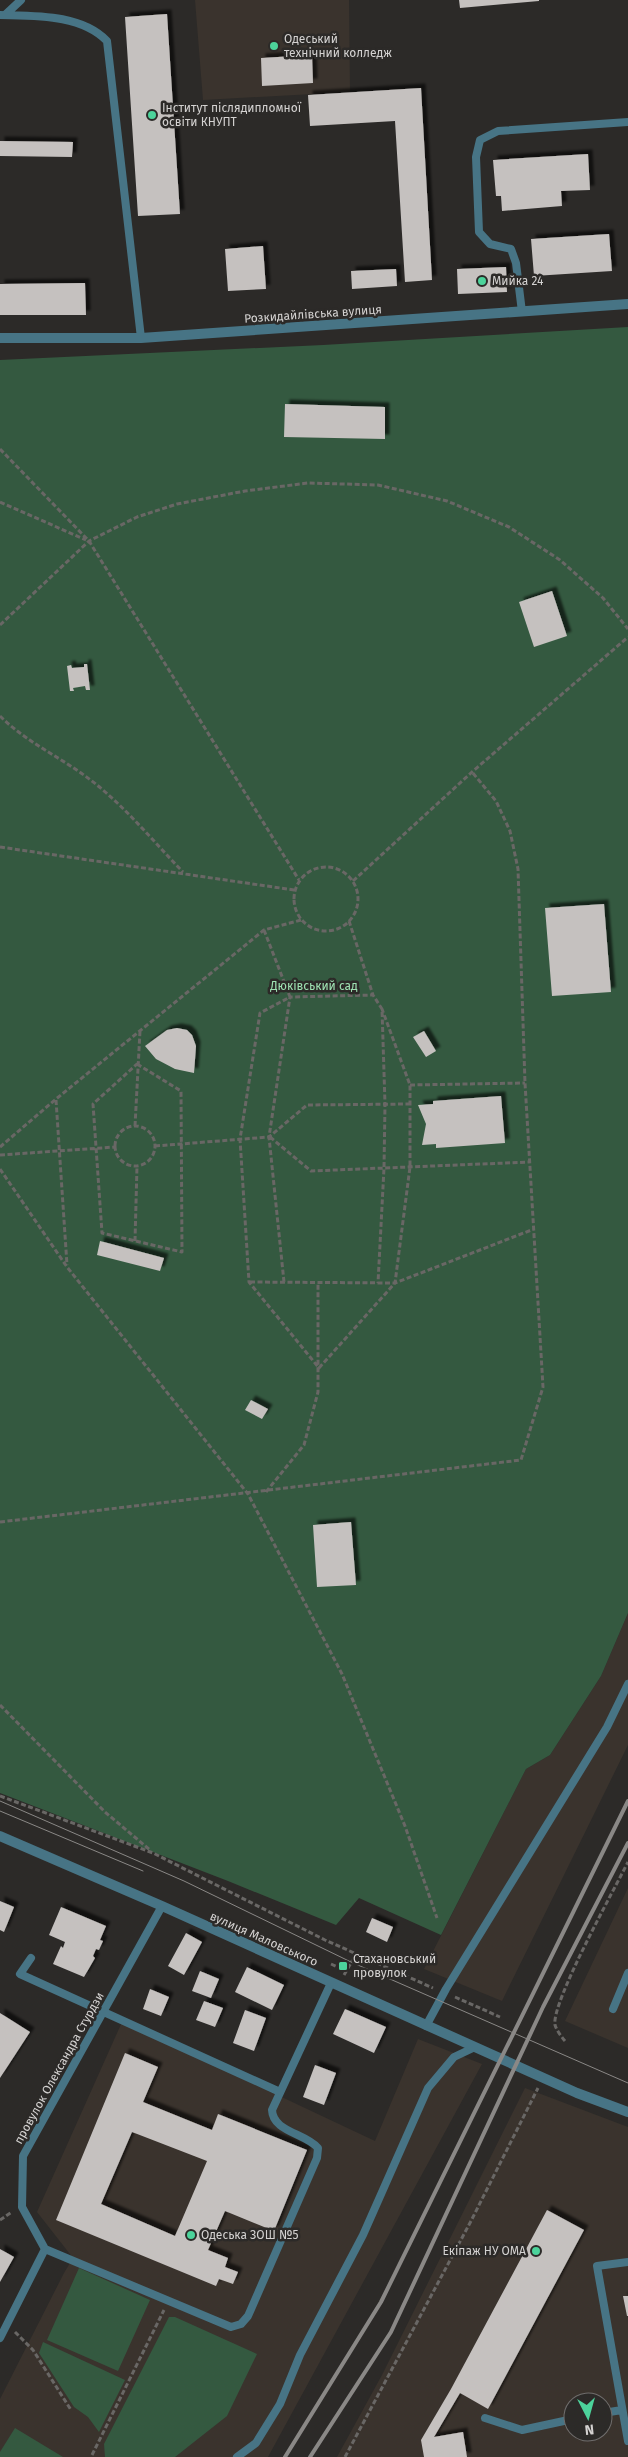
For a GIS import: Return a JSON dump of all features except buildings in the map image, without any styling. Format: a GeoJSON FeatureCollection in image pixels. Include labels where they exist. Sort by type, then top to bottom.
{"type":"FeatureCollection","features":[{"type":"Feature","properties":{"kind":"street","name":"Розкидайлівська вулиця"},"geometry":{"type":"LineString","coordinates":[[0,338],[141,338],[628,304]]}},
{"type":"Feature","properties":{"kind":"street","name":"вулиця Маловського"},"geometry":{"type":"LineString","coordinates":[[0,1836],[162,1906],[474,2048],[577,2093],[628,2112]]}},
{"type":"Feature","properties":{"kind":"lane"},"geometry":{"type":"LineString","coordinates":[[3,15],[21,0]]}},
{"type":"Feature","properties":{"kind":"lane"},"geometry":{"type":"LineString","coordinates":[[3,15],[32,16],[82,24],[97,30],[107,41],[141,338]]}},
{"type":"Feature","properties":{"kind":"lane"},"geometry":{"type":"LineString","coordinates":[[522,312],[516,263],[510,248],[490,244],[479,232],[476,157],[480,140],[498,131],[628,122]]}},
{"type":"Feature","properties":{"kind":"lane"},"geometry":{"type":"LineString","coordinates":[[426,2026],[444,1992],[607,1727],[628,1684]]}},
{"type":"Feature","properties":{"kind":"lane","name":"провулок Олександра Стурдзи"},"geometry":{"type":"LineString","coordinates":[[45,2249],[22,2207],[23,2156],[162,1906]]}},
{"type":"Feature","properties":{"kind":"lane"},"geometry":{"type":"LineString","coordinates":[[31,1958],[20,1974],[280,2092]]}},
{"type":"Feature","properties":{"kind":"lane"},"geometry":{"type":"LineString","coordinates":[[612,2009],[628,1974]]}},
{"type":"Feature","properties":{"kind":"lane"},"geometry":{"type":"LineString","coordinates":[[0,2338],[45,2249],[231,2327],[241,2324],[248,2316],[317,2158],[318,2148],[313,2142],[279,2125],[272,2118],[272,2110],[331,1983]]}},
{"type":"Feature","properties":{"kind":"lane"},"geometry":{"type":"LineString","coordinates":[[236,2457],[256,2443],[280,2404],[300,2355],[363,2235],[428,2088],[454,2057],[474,2048]]}},
{"type":"Feature","properties":{"kind":"lane"},"geometry":{"type":"LineString","coordinates":[[628,2262],[597,2266],[628,2441]]}},
{"type":"Feature","properties":{"kind":"lane"},"geometry":{"type":"LineString","coordinates":[[613,2411],[622,2410]]}},
{"type":"Feature","properties":{"kind":"lane"},"geometry":{"type":"LineString","coordinates":[[485,2418],[522,2430],[563,2421]]}},
{"type":"Feature","properties":{"kind":"path"},"geometry":{"type":"LineString","coordinates":[[0,449],[89,541],[299,880]]}},
{"type":"Feature","properties":{"kind":"path"},"geometry":{"type":"LineString","coordinates":[[0,625],[89,541],[137,517],[177,504],[245,491],[308,483],[378,485],[446,501],[509,527],[560,560],[603,598],[628,629]]}},
{"type":"Feature","properties":{"kind":"path"},"geometry":{"type":"LineString","coordinates":[[0,502],[89,541]]}},
{"type":"Feature","properties":{"kind":"path"},"geometry":{"type":"LineString","coordinates":[[353,881],[472,772],[628,637]]}},
{"type":"Feature","properties":{"kind":"path"},"geometry":{"type":"LineString","coordinates":[[0,716],[18,732],[81,773],[113,799],[183,872]]}},
{"type":"Feature","properties":{"kind":"path"},"geometry":{"type":"LineString","coordinates":[[0,1522],[266,1492],[522,1460],[543,1387],[525,1083],[518,869],[510,831],[496,801],[472,772]]}},
{"type":"Feature","properties":{"kind":"path"},"geometry":{"type":"LineString","coordinates":[[0,847],[183,872],[294,890]]}},
{"type":"Feature","properties":{"kind":"path"},"geometry":{"type":"LineString","coordinates":[[326,866],[346,873],[353,881],[358,890],[358,901],[356,912],[350,921],[340,928],[325,931],[309,927],[301,920],[293,900],[294,890],[299,880],[316,868],[326,866]]}},
{"type":"Feature","properties":{"kind":"path"},"geometry":{"type":"LineString","coordinates":[[0,1148],[56,1099],[264,930],[301,920]]}},
{"type":"Feature","properties":{"kind":"path"},"geometry":{"type":"LineString","coordinates":[[319,1368],[394,1283],[410,1167],[410,1086],[382,1009],[373,995],[350,921]]}},
{"type":"Feature","properties":{"kind":"path"},"geometry":{"type":"LineString","coordinates":[[264,930],[290,996],[269,1137],[284,1282]]}},
{"type":"Feature","properties":{"kind":"path"},"geometry":{"type":"LineString","coordinates":[[319,1368],[249,1282],[240,1139],[260,1013],[290,996],[373,995]]}},
{"type":"Feature","properties":{"kind":"path"},"geometry":{"type":"LineString","coordinates":[[378,1283],[384,1168],[385,1104],[382,1009]]}},
{"type":"Feature","properties":{"kind":"path"},"geometry":{"type":"LineString","coordinates":[[135,1126],[140,1031]]}},
{"type":"Feature","properties":{"kind":"path"},"geometry":{"type":"LineString","coordinates":[[137,1064],[181,1091],[182,1252],[102,1234],[93,1104],[137,1064]]}},
{"type":"Feature","properties":{"kind":"path"},"geometry":{"type":"LineString","coordinates":[[410,1086],[525,1083]]}},
{"type":"Feature","properties":{"kind":"path"},"geometry":{"type":"LineString","coordinates":[[56,1099],[67,1267]]}},
{"type":"Feature","properties":{"kind":"path"},"geometry":{"type":"LineString","coordinates":[[155,1146],[269,1137],[307,1105],[410,1104]]}},
{"type":"Feature","properties":{"kind":"path"},"geometry":{"type":"LineString","coordinates":[[135,1126],[147,1130],[154,1140],[155,1146],[148,1162],[131,1166],[120,1159],[115,1146],[123,1131],[135,1126]]}},
{"type":"Feature","properties":{"kind":"path"},"geometry":{"type":"LineString","coordinates":[[269,1137],[310,1170],[530,1162]]}},
{"type":"Feature","properties":{"kind":"path"},"geometry":{"type":"LineString","coordinates":[[0,1155],[115,1146]]}},
{"type":"Feature","properties":{"kind":"path"},"geometry":{"type":"LineString","coordinates":[[134,1241],[137,1166]]}},
{"type":"Feature","properties":{"kind":"path"},"geometry":{"type":"LineString","coordinates":[[0,1169],[67,1267],[248,1494],[342,1674],[405,1826],[437,1918]]}},
{"type":"Feature","properties":{"kind":"path"},"geometry":{"type":"LineString","coordinates":[[249,1282],[394,1283],[534,1229]]}},
{"type":"Feature","properties":{"kind":"path"},"geometry":{"type":"LineString","coordinates":[[266,1492],[304,1445],[318,1392],[318,1283]]}},
{"type":"Feature","properties":{"kind":"path"},"geometry":{"type":"LineString","coordinates":[[0,1705],[105,1812],[153,1853]]}},
{"type":"Feature","properties":{"kind":"path"},"geometry":{"type":"LineString","coordinates":[[0,1796],[153,1853],[325,1940],[500,2017]]}},
{"type":"Feature","properties":{"kind":"path"},"geometry":{"type":"LineString","coordinates":[[565,2041],[559,2035],[555,2024],[561,1997],[628,1862]]}},
{"type":"Feature","properties":{"kind":"path"},"geometry":{"type":"LineString","coordinates":[[331,1964],[347,1971]]}},
{"type":"Feature","properties":{"kind":"path"},"geometry":{"type":"LineString","coordinates":[[345,2457],[472,2221],[543,2078]]}},
{"type":"Feature","properties":{"kind":"path"},"geometry":{"type":"LineString","coordinates":[[92,2455],[169,2301]]}},
{"type":"Feature","properties":{"kind":"path"},"geometry":{"type":"LineString","coordinates":[[7,2324],[33,2350],[71,2410]]}},
{"type":"Feature","properties":{"kind":"shaded area","name":"Одеський технічний колледж"},"geometry":{"type":"Polygon","coordinates":[[[195,0],[349,0],[350,92],[203,100],[195,0]]]}},
{"type":"Feature","properties":{"kind":"shaded area"},"geometry":{"type":"Polygon","coordinates":[[[628,1613],[628,1745],[502,2001],[424,1969],[526,1769],[550,1755],[601,1676],[628,1613]]]}},
{"type":"Feature","properties":{"kind":"shaded area"},"geometry":{"type":"Polygon","coordinates":[[[628,1888],[628,2048],[565,2021],[628,1888]]]}},
{"type":"Feature","properties":{"kind":"shaded area","name":"Одеська ЗОШ №5"},"geometry":{"type":"Polygon","coordinates":[[[122,2022],[375,2141],[418,2039],[482,2064],[268,2457],[0,2457],[0,2399],[73,2258],[37,2212],[122,2022]]]}},
{"type":"Feature","properties":{"kind":"shaded area","name":"Екіпаж НУ ОМА"},"geometry":{"type":"Polygon","coordinates":[[[525,2088],[628,2127],[628,2457],[337,2457],[382,2375],[525,2088]]]}},
{"type":"Feature","properties":{"kind":"green space","name":"Дюківський сад"},"geometry":{"type":"Polygon","coordinates":[[[628,327],[628,1613],[601,1676],[550,1755],[526,1769],[441,1935],[359,1898],[336,1925],[0,1793],[0,360],[323,345],[628,327]]]}},
{"type":"Feature","properties":{"kind":"green space"},"geometry":{"type":"Polygon","coordinates":[[[79,2268],[150,2300],[118,2371],[47,2340],[79,2268]]]}},
{"type":"Feature","properties":{"kind":"green space"},"geometry":{"type":"Polygon","coordinates":[[[169,2317],[175,2317],[257,2354],[227,2416],[175,2457],[105,2457],[104,2444],[169,2317]]]}},
{"type":"Feature","properties":{"kind":"green space"},"geometry":{"type":"Polygon","coordinates":[[[43,2342],[125,2380],[99,2432],[88,2417],[74,2407],[39,2353],[43,2342]]]}},
{"type":"Feature","properties":{"kind":"green space"},"geometry":{"type":"Polygon","coordinates":[[[15,2428],[63,2457],[0,2457],[0,2452],[15,2428]]]}},
{"type":"Feature","properties":{"kind":"tram line"},"geometry":{"type":"LineString","coordinates":[[0,1801],[184,1881],[351,1962],[628,2083]]}},
{"type":"Feature","properties":{"kind":"tram line"},"geometry":{"type":"LineString","coordinates":[[0,1811],[143,1871]]}},
{"type":"Feature","properties":{"kind":"railway"},"geometry":{"type":"LineString","coordinates":[[285,2457],[381,2302],[628,1801]]}},
{"type":"Feature","properties":{"kind":"railway"},"geometry":{"type":"LineString","coordinates":[[310,2457],[391,2332],[543,2007],[628,1843]]}},
{"type":"Feature","properties":{"kind":"place","name":"Одеський технічний колледж"},"geometry":{"type":"Point","coordinates":[274,46]}},
{"type":"Feature","properties":{"kind":"place","name":"Інститут післядипломної освіти КНУПТ"},"geometry":{"type":"Point","coordinates":[152,115]}},
{"type":"Feature","properties":{"kind":"place","name":"Мийка 24"},"geometry":{"type":"Point","coordinates":[482,281]}},
{"type":"Feature","properties":{"kind":"place","name":"Стахановський провулок"},"geometry":{"type":"Point","coordinates":[343,1966]}},
{"type":"Feature","properties":{"kind":"place","name":"Одеська ЗОШ №5"},"geometry":{"type":"Point","coordinates":[191,2235]}},
{"type":"Feature","properties":{"kind":"place","name":"Екіпаж НУ ОМА"},"geometry":{"type":"Point","coordinates":[536,2251]}}]}
